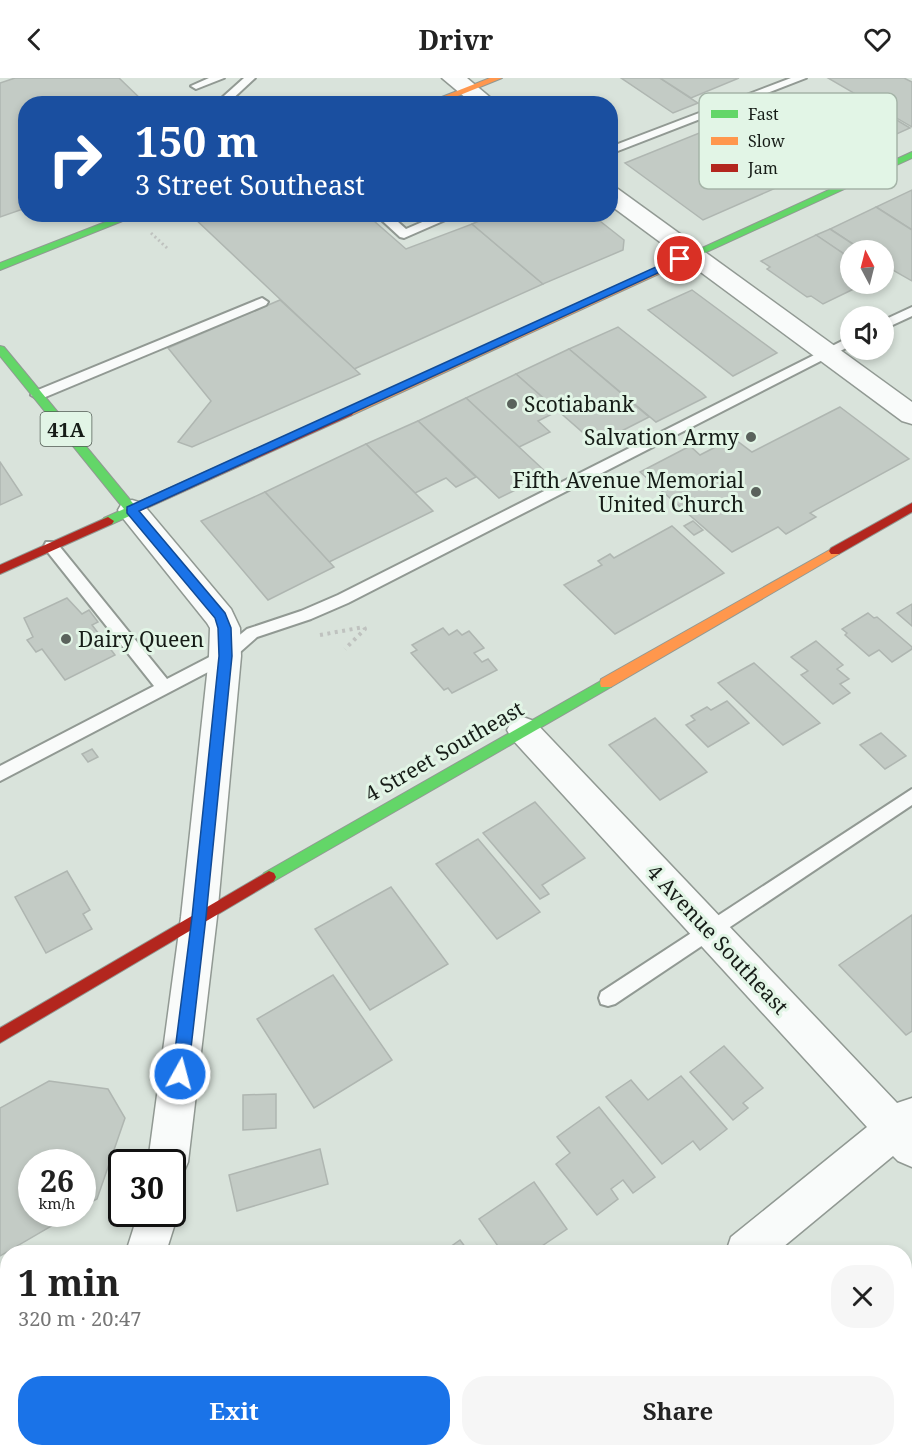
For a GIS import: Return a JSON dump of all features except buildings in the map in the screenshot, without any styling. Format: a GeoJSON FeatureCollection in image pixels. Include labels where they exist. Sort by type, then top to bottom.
{"type":"FeatureCollection","features":[{"type":"Feature","properties":{"kind":"street"},"geometry":{"type":"LineString","coordinates":[[440,96],[460,83],[498,78]]}},
{"type":"Feature","properties":{"kind":"street"},"geometry":{"type":"LineString","coordinates":[[460,83],[477,96]]}},
{"type":"Feature","properties":{"kind":"street"},"geometry":{"type":"LineString","coordinates":[[897,162],[912,155]]}},
{"type":"Feature","properties":{"kind":"street"},"geometry":{"type":"LineString","coordinates":[[0,570],[836,189]]}},
{"type":"Feature","properties":{"kind":"street"},"geometry":{"type":"LineString","coordinates":[[618,200],[912,415]]}},
{"type":"Feature","properties":{"kind":"street"},"geometry":{"type":"LineString","coordinates":[[0,267],[115,222]]}},
{"type":"Feature","properties":{"kind":"street","name":"41A"},"geometry":{"type":"LineString","coordinates":[[0,349],[132,510]]}},
{"type":"Feature","properties":{"kind":"street","name":"4 Street Southeast"},"geometry":{"type":"LineString","coordinates":[[0,1036],[199,917],[912,507]]}},
{"type":"Feature","properties":{"kind":"street"},"geometry":{"type":"LineString","coordinates":[[132,510],[220,616],[225,628],[225,656],[199,917],[170,1149]]}},
{"type":"Feature","properties":{"kind":"street","name":"4 Avenue Southeast"},"geometry":{"type":"LineString","coordinates":[[523,730],[711,931],[906,1131]]}},
{"type":"Feature","properties":{"kind":"street"},"geometry":{"type":"LineString","coordinates":[[755,1245],[906,1131]]}},
{"type":"Feature","properties":{"kind":"street"},"geometry":{"type":"LineString","coordinates":[[148,1245],[154,1227]]}},
{"type":"Feature","properties":{"kind":"lane"},"geometry":{"type":"LineString","coordinates":[[196,86],[219,78]]}},
{"type":"Feature","properties":{"kind":"lane"},"geometry":{"type":"LineString","coordinates":[[229,96],[250,78]]}},
{"type":"Feature","properties":{"kind":"lane"},"geometry":{"type":"LineString","coordinates":[[762,93],[801,78]]}},
{"type":"Feature","properties":{"kind":"lane"},"geometry":{"type":"LineString","coordinates":[[618,148],[699,117]]}},
{"type":"Feature","properties":{"kind":"lane"},"geometry":{"type":"LineString","coordinates":[[390,222],[404,234],[433,222]]}},
{"type":"Feature","properties":{"kind":"lane"},"geometry":{"type":"LineString","coordinates":[[38,395],[262,302]]}},
{"type":"Feature","properties":{"kind":"lane"},"geometry":{"type":"LineString","coordinates":[[894,320],[912,311]]}},
{"type":"Feature","properties":{"kind":"lane"},"geometry":{"type":"LineString","coordinates":[[0,774],[225,656],[252,633],[306,615],[343,599],[840,346]]}},
{"type":"Feature","properties":{"kind":"lane"},"geometry":{"type":"LineString","coordinates":[[51,546],[165,688]]}},
{"type":"Feature","properties":{"kind":"lane"},"geometry":{"type":"LineString","coordinates":[[608,998],[912,796]]}},
{"type":"Feature","properties":{"kind":"path"},"geometry":{"type":"LineString","coordinates":[[158,239],[167,248]]}},
{"type":"Feature","properties":{"kind":"path"},"geometry":{"type":"LineString","coordinates":[[343,599],[349,606],[319,633],[320,636],[364,627],[365,629],[345,649]]}},
{"type":"Feature","properties":{"kind":"traffic: fast"},"geometry":{"type":"LineString","coordinates":[[897,162],[912,155]]}},
{"type":"Feature","properties":{"kind":"traffic: fast"},"geometry":{"type":"LineString","coordinates":[[672,264],[837,189]]}},
{"type":"Feature","properties":{"kind":"traffic: fast"},"geometry":{"type":"LineString","coordinates":[[0,267],[115,222]]}},
{"type":"Feature","properties":{"kind":"traffic: fast"},"geometry":{"type":"LineString","coordinates":[[0,349],[132,510],[108,521]]}},
{"type":"Feature","properties":{"kind":"traffic: fast"},"geometry":{"type":"LineString","coordinates":[[269,877],[606,683]]}},
{"type":"Feature","properties":{"kind":"traffic: slow"},"geometry":{"type":"LineString","coordinates":[[450,96],[498,78]]}},
{"type":"Feature","properties":{"kind":"traffic: slow"},"geometry":{"type":"LineString","coordinates":[[348,412],[672,264]]}},
{"type":"Feature","properties":{"kind":"traffic: slow"},"geometry":{"type":"LineString","coordinates":[[606,683],[835,551]]}},
{"type":"Feature","properties":{"kind":"traffic: jam"},"geometry":{"type":"LineString","coordinates":[[132,510],[348,412]]}},
{"type":"Feature","properties":{"kind":"traffic: jam"},"geometry":{"type":"LineString","coordinates":[[835,551],[912,507]]}},
{"type":"Feature","properties":{"kind":"traffic: jam"},"geometry":{"type":"LineString","coordinates":[[0,570],[108,521]]}},
{"type":"Feature","properties":{"kind":"traffic: jam"},"geometry":{"type":"LineString","coordinates":[[0,1036],[269,877]]}},
{"type":"Feature","properties":{"kind":"place","name":"Scotiabank"},"geometry":{"type":"Point","coordinates":[512,404]}},
{"type":"Feature","properties":{"kind":"place","name":"Salvation Army"},"geometry":{"type":"Point","coordinates":[751,437]}},
{"type":"Feature","properties":{"kind":"place","name":"Fifth Avenue Memorial United Church"},"geometry":{"type":"Point","coordinates":[756,492]}},
{"type":"Feature","properties":{"kind":"place","name":"Dairy Queen"},"geometry":{"type":"Point","coordinates":[66,639]}},
{"type":"Feature","properties":{"kind":"route"},"geometry":{"type":"LineString","coordinates":[[180,1074],[199,917],[225,656],[225,628],[220,616],[132,510],[680,259]]}}]}
